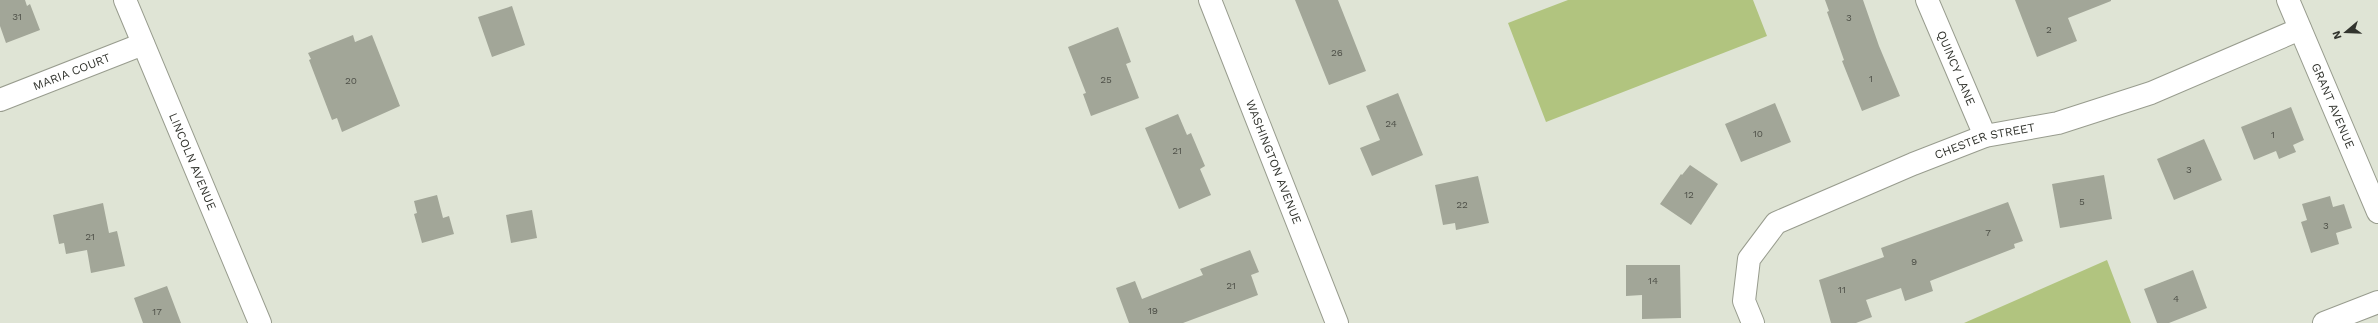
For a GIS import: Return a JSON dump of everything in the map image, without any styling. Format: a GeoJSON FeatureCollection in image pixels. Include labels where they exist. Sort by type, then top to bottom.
{"type":"FeatureCollection","features":[{"type":"Feature","properties":{"kind":"street","name":"LINCOLN AVENUE"},"geometry":{"type":"LineString","coordinates":[[125,0],[260,323]]}},
{"type":"Feature","properties":{"kind":"street","name":"WASHINGTON AVENUE"},"geometry":{"type":"LineString","coordinates":[[1210,0],[1337,323]]}},
{"type":"Feature","properties":{"kind":"street","name":"QUINCY LANE"},"geometry":{"type":"LineString","coordinates":[[1927,0],[1985,136]]}},
{"type":"Feature","properties":{"kind":"street","name":"GRANT AVENUE"},"geometry":{"type":"LineString","coordinates":[[2288,0],[2378,212]]}},
{"type":"Feature","properties":{"kind":"street","name":"CHESTER STREET"},"geometry":{"type":"LineString","coordinates":[[1753,323],[1744,301],[1749,260],[1776,223],[1913,164],[1985,136],[2058,123],[2151,93],[2300,29]]}},
{"type":"Feature","properties":{"kind":"street","name":"MARIA COURT"},"geometry":{"type":"LineString","coordinates":[[0,100],[143,44]]}},
{"type":"Feature","properties":{"kind":"street"},"geometry":{"type":"LineString","coordinates":[[2324,323],[2378,302]]}},
{"type":"Feature","properties":{"kind":"green space"},"geometry":{"type":"Polygon","coordinates":[[[1568,0],[1753,0],[1767,36],[1546,122],[1508,23],[1568,0]]]}},
{"type":"Feature","properties":{"kind":"green space"},"geometry":{"type":"Polygon","coordinates":[[[2107,260],[2131,323],[1964,323],[2107,260]]]}},
{"type":"Feature","properties":{"kind":"building"},"geometry":{"type":"Polygon","coordinates":[[[0,0],[25,0],[27,6],[30,4],[40,30],[6,43],[0,26],[0,0]]]}},
{"type":"Feature","properties":{"kind":"building"},"geometry":{"type":"Polygon","coordinates":[[[1295,0],[1338,0],[1366,71],[1329,85],[1295,0]]]}},
{"type":"Feature","properties":{"kind":"building"},"geometry":{"type":"Polygon","coordinates":[[[1825,0],[1863,0],[1879,46],[1900,96],[1862,111],[1842,61],[1844,60],[1827,12],[1829,11],[1825,0]]]}},
{"type":"Feature","properties":{"kind":"building"},"geometry":{"type":"Polygon","coordinates":[[[2015,0],[2111,1],[2068,18],[2077,41],[2037,57],[2015,0]]]}},
{"type":"Feature","properties":{"kind":"building"},"geometry":{"type":"Polygon","coordinates":[[[512,6],[525,45],[492,57],[478,17],[512,6]]]}},
{"type":"Feature","properties":{"kind":"building"},"geometry":{"type":"Polygon","coordinates":[[[1118,27],[1131,62],[1126,64],[1139,98],[1091,116],[1083,94],[1086,93],[1068,47],[1118,27]]]}},
{"type":"Feature","properties":{"kind":"building"},"geometry":{"type":"Polygon","coordinates":[[[353,35],[355,42],[372,35],[400,106],[342,132],[337,118],[332,120],[309,60],[311,59],[308,53],[353,35]]]}},
{"type":"Feature","properties":{"kind":"building"},"geometry":{"type":"Polygon","coordinates":[[[1398,93],[1423,155],[1372,176],[1360,148],[1380,140],[1366,106],[1398,93]]]}},
{"type":"Feature","properties":{"kind":"building"},"geometry":{"type":"Polygon","coordinates":[[[1775,103],[1791,142],[1741,162],[1725,124],[1775,103]]]}},
{"type":"Feature","properties":{"kind":"building"},"geometry":{"type":"Polygon","coordinates":[[[2291,107],[2304,140],[2293,145],[2296,152],[2279,159],[2276,151],[2254,160],[2241,127],[2291,107]]]}},
{"type":"Feature","properties":{"kind":"building"},"geometry":{"type":"Polygon","coordinates":[[[1178,114],[1187,135],[1191,133],[1205,166],[1200,169],[1211,195],[1179,209],[1145,128],[1178,114]]]}},
{"type":"Feature","properties":{"kind":"building"},"geometry":{"type":"Polygon","coordinates":[[[2204,139],[2222,180],[2174,200],[2157,159],[2204,139]]]}},
{"type":"Feature","properties":{"kind":"building"},"geometry":{"type":"Polygon","coordinates":[[[1690,165],[1718,184],[1691,225],[1660,204],[1681,174],[1682,175],[1690,165]]]}},
{"type":"Feature","properties":{"kind":"building"},"geometry":{"type":"Polygon","coordinates":[[[2104,175],[2112,219],[2060,228],[2052,184],[2104,175]]]}},
{"type":"Feature","properties":{"kind":"building"},"geometry":{"type":"Polygon","coordinates":[[[1478,176],[1489,223],[1456,230],[1455,223],[1443,225],[1435,185],[1478,176]]]}},
{"type":"Feature","properties":{"kind":"building"},"geometry":{"type":"Polygon","coordinates":[[[437,195],[443,218],[449,216],[454,234],[422,243],[414,214],[417,213],[414,201],[437,195]]]}},
{"type":"Feature","properties":{"kind":"building"},"geometry":{"type":"Polygon","coordinates":[[[2330,196],[2333,207],[2344,204],[2352,228],[2336,233],[2339,244],[2311,253],[2301,222],[2307,220],[2302,204],[2330,196]]]}},
{"type":"Feature","properties":{"kind":"building"},"geometry":{"type":"Polygon","coordinates":[[[2008,202],[2023,241],[2014,244],[2015,248],[1930,281],[1933,291],[1905,301],[1901,288],[1866,300],[1872,317],[1856,323],[1831,323],[1819,280],[1884,257],[1881,248],[2008,202]]]}},
{"type":"Feature","properties":{"kind":"building"},"geometry":{"type":"Polygon","coordinates":[[[103,203],[109,233],[117,231],[125,266],[91,273],[87,250],[66,254],[64,243],[59,244],[53,215],[103,203]]]}},
{"type":"Feature","properties":{"kind":"building"},"geometry":{"type":"Polygon","coordinates":[[[532,210],[537,238],[511,243],[506,215],[532,210]]]}},
{"type":"Feature","properties":{"kind":"building"},"geometry":{"type":"Polygon","coordinates":[[[1250,250],[1259,272],[1251,275],[1258,295],[1183,323],[1129,323],[1116,288],[1135,281],[1142,299],[1203,275],[1200,269],[1250,250]]]}},
{"type":"Feature","properties":{"kind":"building"},"geometry":{"type":"Polygon","coordinates":[[[1626,265],[1680,265],[1681,318],[1642,319],[1642,295],[1626,296],[1626,265]]]}},
{"type":"Feature","properties":{"kind":"building"},"geometry":{"type":"Polygon","coordinates":[[[2193,270],[2207,308],[2169,323],[2157,323],[2144,289],[2193,270]]]}},
{"type":"Feature","properties":{"kind":"building"},"geometry":{"type":"Polygon","coordinates":[[[167,286],[181,323],[143,323],[134,298],[167,286]]]}}]}
